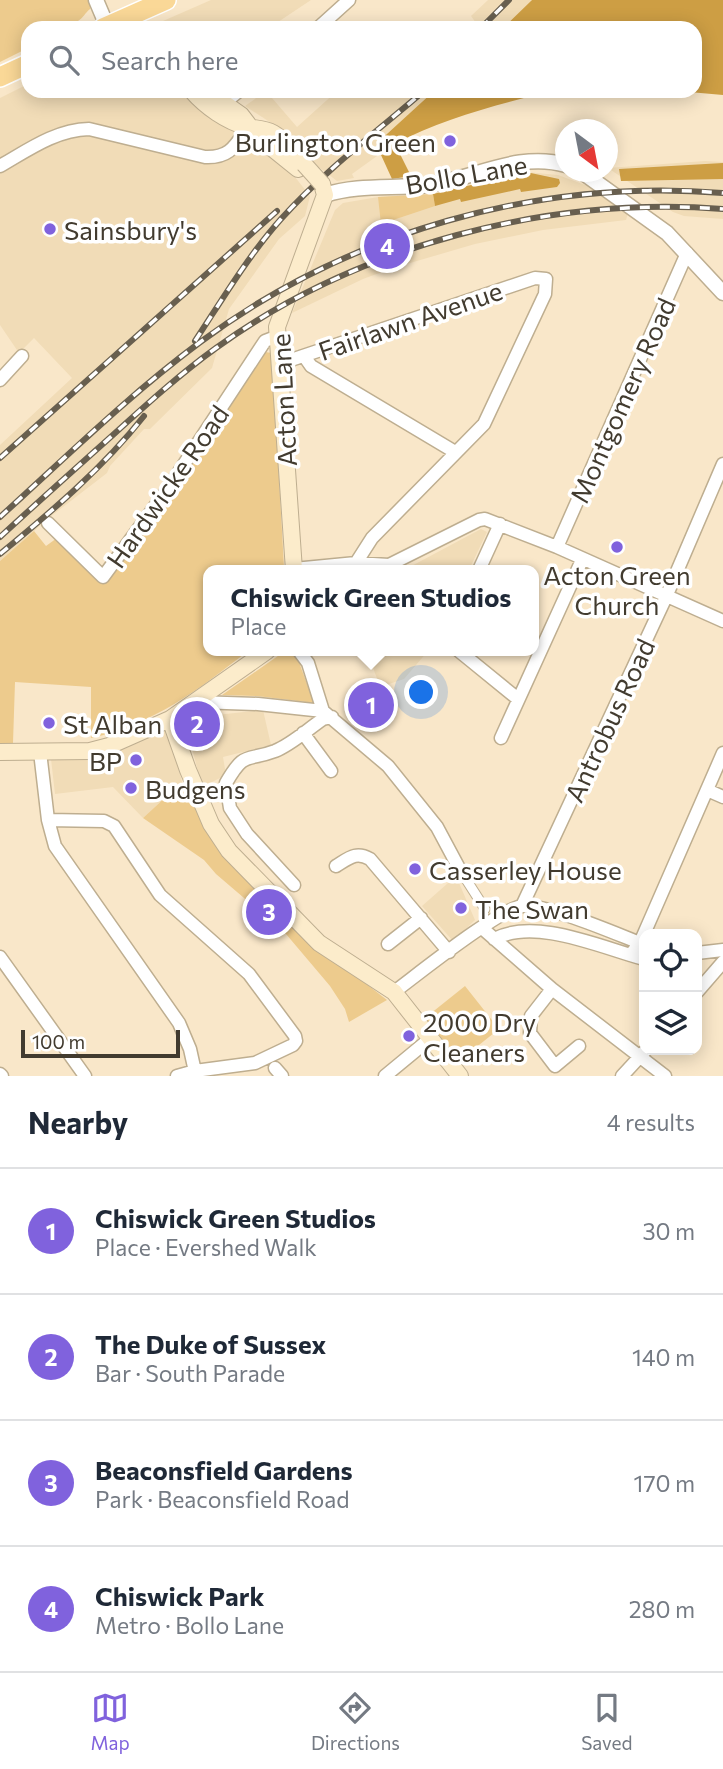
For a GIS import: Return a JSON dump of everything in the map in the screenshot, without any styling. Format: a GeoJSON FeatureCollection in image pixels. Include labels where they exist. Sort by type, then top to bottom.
{"type":"FeatureCollection","features":[{"type":"Feature","properties":{"kind":"main road"},"geometry":{"type":"LineString","coordinates":[[122,21],[166,0]]}},
{"type":"Feature","properties":{"kind":"main road"},"geometry":{"type":"LineString","coordinates":[[0,77],[21,67]]}},
{"type":"Feature","properties":{"kind":"main road"},"geometry":{"type":"LineString","coordinates":[[199,98],[213,110],[248,127],[301,166],[321,189]]}},
{"type":"Feature","properties":{"kind":"main road"},"geometry":{"type":"LineString","coordinates":[[212,98],[241,115],[248,127]]}},
{"type":"Feature","properties":{"kind":"main road","name":"Acton Lane"},"geometry":{"type":"LineString","coordinates":[[294,565],[279,364],[279,322],[321,189]]}},
{"type":"Feature","properties":{"kind":"main road"},"geometry":{"type":"LineString","coordinates":[[0,752],[90,751],[109,746],[170,719],[260,656]]}},
{"type":"Feature","properties":{"kind":"main road"},"geometry":{"type":"LineString","coordinates":[[170,719],[211,824],[229,851],[319,943],[394,992],[460,1076]]}},
{"type":"Feature","properties":{"kind":"street"},"geometry":{"type":"LineString","coordinates":[[96,0],[109,21]]}},
{"type":"Feature","properties":{"kind":"street"},"geometry":{"type":"LineString","coordinates":[[326,21],[349,0]]}},
{"type":"Feature","properties":{"kind":"street"},"geometry":{"type":"LineString","coordinates":[[224,103],[230,98]]}},
{"type":"Feature","properties":{"kind":"street"},"geometry":{"type":"LineString","coordinates":[[0,166],[58,134],[89,129],[217,158],[226,155],[234,147],[248,127]]}},
{"type":"Feature","properties":{"kind":"street","name":"Bollo Lane"},"geometry":{"type":"LineString","coordinates":[[321,189],[435,184],[520,162],[555,163]]}},
{"type":"Feature","properties":{"kind":"street"},"geometry":{"type":"LineString","coordinates":[[596,182],[667,233],[723,293]]}},
{"type":"Feature","properties":{"kind":"street","name":"Montgomery Road"},"geometry":{"type":"LineString","coordinates":[[556,547],[687,253]]}},
{"type":"Feature","properties":{"kind":"street","name":"Fairlawn Avenue"},"geometry":{"type":"LineString","coordinates":[[279,364],[541,278],[546,279],[545,294],[489,416],[455,452]]}},
{"type":"Feature","properties":{"kind":"street","name":"Hardwicke Road"},"geometry":{"type":"LineString","coordinates":[[48,523],[103,577],[167,490],[265,341],[278,336]]}},
{"type":"Feature","properties":{"kind":"street"},"geometry":{"type":"LineString","coordinates":[[0,380],[22,356]]}},
{"type":"Feature","properties":{"kind":"street"},"geometry":{"type":"LineString","coordinates":[[304,356],[311,366],[455,452],[372,538],[356,563]]}},
{"type":"Feature","properties":{"kind":"street","name":"Antrobus Road"},"geometry":{"type":"LineString","coordinates":[[522,906],[666,597],[723,464]]}},
{"type":"Feature","properties":{"kind":"street"},"geometry":{"type":"LineString","coordinates":[[338,565],[389,565],[479,520],[500,524],[556,547],[723,621]]}},
{"type":"Feature","properties":{"kind":"street"},"geometry":{"type":"LineString","coordinates":[[481,565],[500,524]]}},
{"type":"Feature","properties":{"kind":"street"},"geometry":{"type":"LineString","coordinates":[[539,653],[582,560]]}},
{"type":"Feature","properties":{"kind":"street"},"geometry":{"type":"LineString","coordinates":[[303,656],[308,663],[327,714],[395,774],[437,827],[494,939],[552,989],[639,1052]]}},
{"type":"Feature","properties":{"kind":"street"},"geometry":{"type":"LineString","coordinates":[[465,656],[518,699]]}},
{"type":"Feature","properties":{"kind":"street"},"geometry":{"type":"LineString","coordinates":[[501,738],[538,656]]}},
{"type":"Feature","properties":{"kind":"street"},"geometry":{"type":"LineString","coordinates":[[197,702],[257,704],[327,714]]}},
{"type":"Feature","properties":{"kind":"street"},"geometry":{"type":"LineString","coordinates":[[294,885],[247,834],[230,808],[226,783],[235,767],[246,757],[276,750],[327,714]]}},
{"type":"Feature","properties":{"kind":"street"},"geometry":{"type":"LineString","coordinates":[[303,733],[331,771]]}},
{"type":"Feature","properties":{"kind":"street"},"geometry":{"type":"LineString","coordinates":[[40,752],[48,820],[55,846],[180,1023],[196,1073]]}},
{"type":"Feature","properties":{"kind":"street"},"geometry":{"type":"LineString","coordinates":[[646,929],[723,753]]}},
{"type":"Feature","properties":{"kind":"street"},"geometry":{"type":"LineString","coordinates":[[707,789],[723,797]]}},
{"type":"Feature","properties":{"kind":"street"},"geometry":{"type":"LineString","coordinates":[[48,820],[104,821],[114,826],[160,895],[249,974],[295,1036],[293,1045],[256,1063],[177,1076]]}},
{"type":"Feature","properties":{"kind":"street"},"geometry":{"type":"LineString","coordinates":[[336,866],[354,855],[361,854],[370,859],[449,951]]}},
{"type":"Feature","properties":{"kind":"street"},"geometry":{"type":"LineString","coordinates":[[394,992],[486,919],[512,908],[543,908],[639,943]]}},
{"type":"Feature","properties":{"kind":"street"},"geometry":{"type":"LineString","coordinates":[[554,935],[558,914]]}},
{"type":"Feature","properties":{"kind":"street"},"geometry":{"type":"LineString","coordinates":[[388,944],[421,918]]}},
{"type":"Feature","properties":{"kind":"street"},"geometry":{"type":"LineString","coordinates":[[494,939],[535,932],[583,940],[639,958]]}},
{"type":"Feature","properties":{"kind":"street"},"geometry":{"type":"LineString","coordinates":[[630,955],[639,944]]}},
{"type":"Feature","properties":{"kind":"street"},"geometry":{"type":"LineString","coordinates":[[702,952],[723,950]]}},
{"type":"Feature","properties":{"kind":"street"},"geometry":{"type":"LineString","coordinates":[[0,957],[85,1076]]}},
{"type":"Feature","properties":{"kind":"street"},"geometry":{"type":"LineString","coordinates":[[702,986],[723,962]]}},
{"type":"Feature","properties":{"kind":"street"},"geometry":{"type":"LineString","coordinates":[[552,989],[531,1016],[530,1033],[555,1066],[579,1046]]}},
{"type":"Feature","properties":{"kind":"street"},"geometry":{"type":"LineString","coordinates":[[385,1076],[431,1038]]}},
{"type":"Feature","properties":{"kind":"street"},"geometry":{"type":"LineString","coordinates":[[622,1076],[641,1055]]}},
{"type":"Feature","properties":{"kind":"street"},"geometry":{"type":"LineString","coordinates":[[643,1055],[665,1076]]}},
{"type":"Feature","properties":{"kind":"shaded area"},"geometry":{"type":"Polygon","coordinates":[[[0,0],[90,0],[90,9],[78,21],[21,21],[21,52],[0,62],[0,0]]]}},
{"type":"Feature","properties":{"kind":"shaded area"},"geometry":{"type":"Polygon","coordinates":[[[211,0],[311,0],[280,21],[163,21],[211,0]]]}},
{"type":"Feature","properties":{"kind":"shaded area"},"geometry":{"type":"Polygon","coordinates":[[[488,0],[532,0],[510,21],[475,21],[471,16],[488,0]]]}},
{"type":"Feature","properties":{"kind":"shaded area"},"geometry":{"type":"Polygon","coordinates":[[[532,0],[723,0],[723,95],[702,93],[702,21],[510,21],[532,0]]]}},
{"type":"Feature","properties":{"kind":"shaded area"},"geometry":{"type":"Polygon","coordinates":[[[21,88],[21,98],[185,98],[254,144],[295,177],[310,196],[305,216],[279,239],[229,309],[212,368],[150,429],[144,429],[110,466],[107,473],[50,517],[0,561],[0,445],[72,378],[34,338],[19,353],[0,325],[0,98],[21,88]]]}},
{"type":"Feature","properties":{"kind":"shaded area"},"geometry":{"type":"Polygon","coordinates":[[[256,98],[272,98],[297,127],[329,98],[426,98],[376,144],[377,156],[352,174],[354,178],[337,181],[316,165],[291,136],[245,106],[256,98]]]}},
{"type":"Feature","properties":{"kind":"shaded area"},"geometry":{"type":"Polygon","coordinates":[[[426,98],[525,98],[451,119],[395,144],[411,176],[392,179],[376,144],[426,98]]]}},
{"type":"Feature","properties":{"kind":"shaded area"},"geometry":{"type":"Polygon","coordinates":[[[723,162],[723,219],[684,216],[673,212],[618,175],[618,167],[723,162]]]}},
{"type":"Feature","properties":{"kind":"shaded area"},"geometry":{"type":"Polygon","coordinates":[[[723,163],[723,179],[621,181],[619,169],[723,163]]]}},
{"type":"Feature","properties":{"kind":"shaded area"},"geometry":{"type":"Polygon","coordinates":[[[526,172],[555,175],[555,182],[577,182],[588,186],[628,213],[626,220],[543,230],[475,244],[393,268],[363,279],[292,313],[335,210],[343,203],[378,197],[440,193],[526,172]]]}},
{"type":"Feature","properties":{"kind":"shaded area"},"geometry":{"type":"Polygon","coordinates":[[[526,172],[555,178],[555,182],[560,183],[557,187],[521,192],[520,189],[435,206],[433,194],[526,172]]]}},
{"type":"Feature","properties":{"kind":"shaded area"},"geometry":{"type":"Polygon","coordinates":[[[433,194],[435,206],[381,224],[378,197],[433,194]]]}},
{"type":"Feature","properties":{"kind":"shaded area"},"geometry":{"type":"Polygon","coordinates":[[[265,352],[272,353],[284,565],[203,565],[203,656],[241,656],[193,692],[155,715],[114,732],[91,738],[91,687],[15,682],[13,743],[0,743],[0,561],[34,531],[46,546],[57,538],[104,584],[265,352]]]}},
{"type":"Feature","properties":{"kind":"shaded area"},"geometry":{"type":"Polygon","coordinates":[[[481,529],[487,532],[471,565],[413,565],[481,529]]]}},
{"type":"Feature","properties":{"kind":"shaded area"},"geometry":{"type":"Polygon","coordinates":[[[278,656],[297,656],[314,703],[257,696],[222,695],[278,656]]]}},
{"type":"Feature","properties":{"kind":"shaded area"},"geometry":{"type":"Polygon","coordinates":[[[369,656],[424,656],[404,679],[380,687],[369,656]]]}},
{"type":"Feature","properties":{"kind":"shaded area"},"geometry":{"type":"Polygon","coordinates":[[[263,710],[271,745],[223,757],[226,775],[202,787],[186,725],[216,715],[263,710]]]}},
{"type":"Feature","properties":{"kind":"shaded area"},"geometry":{"type":"Polygon","coordinates":[[[168,722],[182,782],[143,818],[113,787],[55,794],[51,759],[168,722]]]}},
{"type":"Feature","properties":{"kind":"shaded area"},"geometry":{"type":"Polygon","coordinates":[[[182,782],[207,827],[255,891],[315,948],[387,1000],[349,1022],[345,1009],[330,986],[286,934],[216,874],[204,860],[143,818],[182,782]]]}},
{"type":"Feature","properties":{"kind":"shaded area"},"geometry":{"type":"Polygon","coordinates":[[[456,876],[475,920],[453,941],[422,906],[456,876]]]}},
{"type":"Feature","properties":{"kind":"shaded area"},"geometry":{"type":"Polygon","coordinates":[[[465,986],[499,1029],[459,1061],[425,1018],[465,986]]]}},
{"type":"Feature","properties":{"kind":"railway"},"geometry":{"type":"LineString","coordinates":[[488,21],[509,0]]}},
{"type":"Feature","properties":{"kind":"railway"},"geometry":{"type":"LineString","coordinates":[[195,341],[246,263],[281,219],[332,169],[416,98]]}},
{"type":"Feature","properties":{"kind":"railway"},"geometry":{"type":"LineString","coordinates":[[0,517],[173,363],[257,304],[318,271],[381,243],[447,221],[515,205],[584,194],[653,191],[723,193]]}},
{"type":"Feature","properties":{"kind":"railway"},"geometry":{"type":"LineString","coordinates":[[0,537],[151,400],[203,358],[271,312],[331,281],[393,255],[457,235],[523,220],[590,211],[657,207],[723,209]]}},
{"type":"Feature","properties":{"kind":"railway"},"geometry":{"type":"LineString","coordinates":[[0,458],[277,211]]}},
{"type":"Feature","properties":{"kind":"railway"},"geometry":{"type":"LineString","coordinates":[[0,554],[94,471],[144,416]]}},
{"type":"Feature","properties":{"kind":"place","name":"Burlington Green"},"geometry":{"type":"Point","coordinates":[450,141]}},
{"type":"Feature","properties":{"kind":"place","name":"Sainsbury's"},"geometry":{"type":"Point","coordinates":[50,229]}},
{"type":"Feature","properties":{"kind":"place","name":"Chiswick Park"},"geometry":{"type":"Point","coordinates":[387,246]}},
{"type":"Feature","properties":{"kind":"place","name":"Acton Green Church"},"geometry":{"type":"Point","coordinates":[617,547]}},
{"type":"Feature","properties":{"kind":"place","name":"Chiswick Green Studios"},"geometry":{"type":"Point","coordinates":[371,705]}},
{"type":"Feature","properties":{"kind":"place","name":"St Alban"},"geometry":{"type":"Point","coordinates":[49,723]}},
{"type":"Feature","properties":{"kind":"place","name":"The Duke of Sussex"},"geometry":{"type":"Point","coordinates":[197,724]}},
{"type":"Feature","properties":{"kind":"place","name":"BP"},"geometry":{"type":"Point","coordinates":[136,760]}},
{"type":"Feature","properties":{"kind":"place","name":"Budgens"},"geometry":{"type":"Point","coordinates":[131,788]}},
{"type":"Feature","properties":{"kind":"place","name":"Casserley House"},"geometry":{"type":"Point","coordinates":[415,869]}},
{"type":"Feature","properties":{"kind":"place","name":"The Swan"},"geometry":{"type":"Point","coordinates":[461,908]}},
{"type":"Feature","properties":{"kind":"place","name":"Beaconsfield Gardens"},"geometry":{"type":"Point","coordinates":[269,912]}},
{"type":"Feature","properties":{"kind":"place","name":"2000 Dry Cleaners"},"geometry":{"type":"Point","coordinates":[409,1036]}}]}
